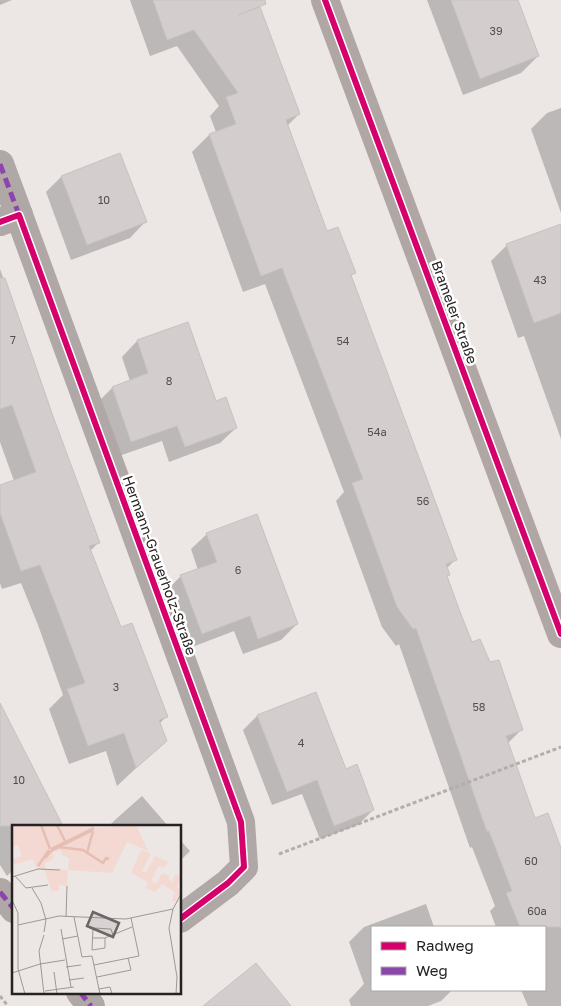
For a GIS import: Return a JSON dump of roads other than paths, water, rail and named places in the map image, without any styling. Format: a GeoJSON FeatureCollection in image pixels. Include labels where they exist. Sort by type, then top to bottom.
{"type":"FeatureCollection","features":[{"type":"Feature","properties":{"kind":"street","name":"Brameler Straße"},"geometry":{"type":"LineString","coordinates":[[325,0],[561,634]]}},
{"type":"Feature","properties":{"kind":"street","name":"Hermann-Grauerholz-Straße"},"geometry":{"type":"LineString","coordinates":[[0,164],[9,218],[241,822],[244,867],[228,883],[181,919]]}},
{"type":"Feature","properties":{"kind":"street"},"geometry":{"type":"LineString","coordinates":[[0,892],[12,907]]}}]}
